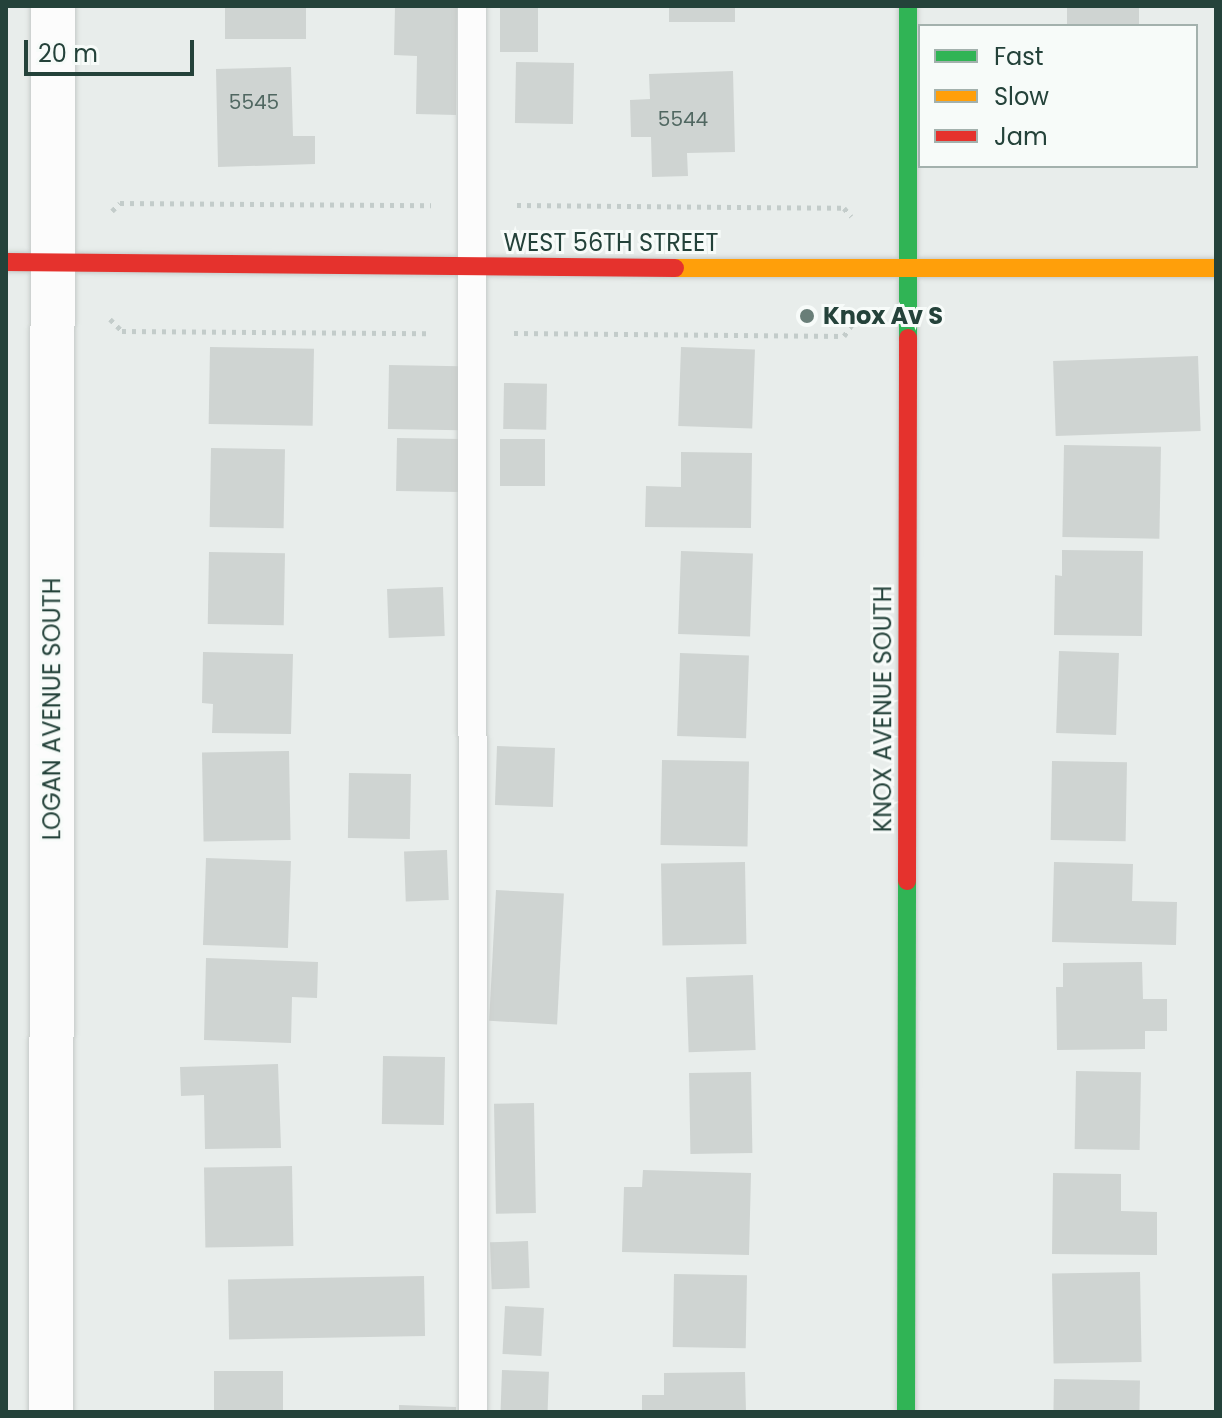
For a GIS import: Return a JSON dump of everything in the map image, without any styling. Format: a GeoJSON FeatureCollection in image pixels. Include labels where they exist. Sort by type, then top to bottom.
{"type":"FeatureCollection","features":[{"type":"Feature","properties":{"kind":"street","name":"LOGAN AVENUE SOUTH"},"geometry":{"type":"LineString","coordinates":[[51,1412],[53,6]]}},
{"type":"Feature","properties":{"kind":"street","name":"KNOX AVENUE SOUTH"},"geometry":{"type":"LineString","coordinates":[[906,1412],[908,6]]}},
{"type":"Feature","properties":{"kind":"street","name":"WEST 56TH STREET"},"geometry":{"type":"LineString","coordinates":[[6,262],[473,268],[1216,268]]}},
{"type":"Feature","properties":{"kind":"lane"},"geometry":{"type":"LineString","coordinates":[[472,6],[473,1412]]}},
{"type":"Feature","properties":{"kind":"building"},"geometry":{"type":"Polygon","coordinates":[[[225,6],[306,6],[306,39],[225,39],[225,6]]]}},
{"type":"Feature","properties":{"kind":"building"},"geometry":{"type":"Polygon","coordinates":[[[395,6],[457,6],[456,115],[416,114],[417,56],[394,55],[395,6]]]}},
{"type":"Feature","properties":{"kind":"building"},"geometry":{"type":"Polygon","coordinates":[[[500,6],[538,6],[538,52],[500,52],[500,6]]]}},
{"type":"Feature","properties":{"kind":"building"},"geometry":{"type":"Polygon","coordinates":[[[669,6],[735,6],[735,22],[669,22],[669,6]]]}},
{"type":"Feature","properties":{"kind":"building"},"geometry":{"type":"Polygon","coordinates":[[[1067,6],[1139,6],[1139,24],[1067,24],[1067,6]]]}},
{"type":"Feature","properties":{"kind":"building"},"geometry":{"type":"Polygon","coordinates":[[[516,62],[574,63],[573,124],[515,123],[516,62]]]}},
{"type":"Feature","properties":{"kind":"building"},"geometry":{"type":"Polygon","coordinates":[[[291,67],[293,136],[315,136],[315,164],[218,167],[216,69],[291,67]]]}},
{"type":"Feature","properties":{"kind":"building"},"geometry":{"type":"Polygon","coordinates":[[[733,71],[735,152],[687,153],[688,176],[652,177],[651,137],[631,137],[630,100],[650,99],[649,74],[733,71]]]}},
{"type":"Feature","properties":{"kind":"building"},"geometry":{"type":"Polygon","coordinates":[[[210,347],[314,349],[313,426],[209,424],[210,347]]]}},
{"type":"Feature","properties":{"kind":"building"},"geometry":{"type":"Polygon","coordinates":[[[681,347],[755,350],[752,429],[678,426],[681,347]]]}},
{"type":"Feature","properties":{"kind":"building"},"geometry":{"type":"Polygon","coordinates":[[[1198,356],[1201,431],[1056,436],[1053,361],[1198,356]]]}},
{"type":"Feature","properties":{"kind":"building"},"geometry":{"type":"Polygon","coordinates":[[[389,365],[461,366],[460,430],[388,429],[389,365]]]}},
{"type":"Feature","properties":{"kind":"building"},"geometry":{"type":"Polygon","coordinates":[[[504,383],[547,384],[546,430],[503,429],[504,383]]]}},
{"type":"Feature","properties":{"kind":"building"},"geometry":{"type":"Polygon","coordinates":[[[397,438],[460,439],[459,492],[396,491],[397,438]]]}},
{"type":"Feature","properties":{"kind":"building"},"geometry":{"type":"Polygon","coordinates":[[[500,439],[545,439],[545,486],[500,486],[500,439]]]}},
{"type":"Feature","properties":{"kind":"building"},"geometry":{"type":"Polygon","coordinates":[[[1064,445],[1161,447],[1159,539],[1062,537],[1064,445]]]}},
{"type":"Feature","properties":{"kind":"building"},"geometry":{"type":"Polygon","coordinates":[[[211,448],[285,449],[284,528],[210,527],[211,448]]]}},
{"type":"Feature","properties":{"kind":"building"},"geometry":{"type":"Polygon","coordinates":[[[681,452],[752,453],[751,528],[645,527],[646,486],[681,487],[681,452]]]}},
{"type":"Feature","properties":{"kind":"building"},"geometry":{"type":"Polygon","coordinates":[[[1062,550],[1143,551],[1142,636],[1054,635],[1055,575],[1062,576],[1062,550]]]}},
{"type":"Feature","properties":{"kind":"building"},"geometry":{"type":"Polygon","coordinates":[[[681,551],[753,554],[750,636],[678,634],[681,551]]]}},
{"type":"Feature","properties":{"kind":"building"},"geometry":{"type":"Polygon","coordinates":[[[209,552],[285,553],[284,625],[208,624],[209,552]]]}},
{"type":"Feature","properties":{"kind":"building"},"geometry":{"type":"Polygon","coordinates":[[[443,587],[445,636],[389,638],[387,589],[443,587]]]}},
{"type":"Feature","properties":{"kind":"building"},"geometry":{"type":"Polygon","coordinates":[[[1059,651],[1119,653],[1116,735],[1056,733],[1059,651]]]}},
{"type":"Feature","properties":{"kind":"building"},"geometry":{"type":"Polygon","coordinates":[[[203,652],[293,654],[291,734],[212,733],[213,704],[202,703],[203,652]]]}},
{"type":"Feature","properties":{"kind":"building"},"geometry":{"type":"Polygon","coordinates":[[[680,653],[749,655],[746,738],[677,736],[680,653]]]}},
{"type":"Feature","properties":{"kind":"building"},"geometry":{"type":"Polygon","coordinates":[[[497,746],[555,748],[553,807],[495,805],[497,746]]]}},
{"type":"Feature","properties":{"kind":"building"},"geometry":{"type":"Polygon","coordinates":[[[289,751],[291,840],[204,842],[202,753],[289,751]]]}},
{"type":"Feature","properties":{"kind":"building"},"geometry":{"type":"Polygon","coordinates":[[[662,760],[749,762],[748,847],[661,845],[662,760]]]}},
{"type":"Feature","properties":{"kind":"building"},"geometry":{"type":"Polygon","coordinates":[[[1052,761],[1127,762],[1126,841],[1051,840],[1052,761]]]}},
{"type":"Feature","properties":{"kind":"building"},"geometry":{"type":"Polygon","coordinates":[[[349,773],[411,774],[410,839],[348,838],[349,773]]]}},
{"type":"Feature","properties":{"kind":"building"},"geometry":{"type":"Polygon","coordinates":[[[447,850],[449,900],[406,901],[404,852],[447,850]]]}},
{"type":"Feature","properties":{"kind":"building"},"geometry":{"type":"Polygon","coordinates":[[[206,858],[291,861],[288,948],[203,945],[206,858]]]}},
{"type":"Feature","properties":{"kind":"building"},"geometry":{"type":"Polygon","coordinates":[[[745,862],[746,944],[662,945],[661,863],[745,862]]]}},
{"type":"Feature","properties":{"kind":"building"},"geometry":{"type":"Polygon","coordinates":[[[1054,862],[1133,864],[1132,901],[1177,902],[1176,945],[1052,942],[1054,862]]]}},
{"type":"Feature","properties":{"kind":"building"},"geometry":{"type":"Polygon","coordinates":[[[496,890],[564,894],[557,1024],[489,1021],[496,890]]]}},
{"type":"Feature","properties":{"kind":"building"},"geometry":{"type":"Polygon","coordinates":[[[206,958],[318,962],[317,998],[292,997],[291,1043],[204,1040],[206,958]]]}},
{"type":"Feature","properties":{"kind":"building"},"geometry":{"type":"Polygon","coordinates":[[[1142,962],[1143,999],[1167,999],[1167,1031],[1145,1031],[1145,1049],[1057,1050],[1056,987],[1063,987],[1063,963],[1142,962]]]}},
{"type":"Feature","properties":{"kind":"building"},"geometry":{"type":"Polygon","coordinates":[[[753,975],[756,1050],[689,1052],[686,977],[753,975]]]}},
{"type":"Feature","properties":{"kind":"building"},"geometry":{"type":"Polygon","coordinates":[[[383,1056],[445,1057],[444,1125],[382,1124],[383,1056]]]}},
{"type":"Feature","properties":{"kind":"building"},"geometry":{"type":"Polygon","coordinates":[[[278,1064],[281,1148],[205,1149],[204,1095],[181,1096],[180,1067],[278,1064]]]}},
{"type":"Feature","properties":{"kind":"building"},"geometry":{"type":"Polygon","coordinates":[[[1076,1071],[1141,1072],[1140,1150],[1075,1149],[1076,1071]]]}},
{"type":"Feature","properties":{"kind":"building"},"geometry":{"type":"Polygon","coordinates":[[[751,1072],[752,1153],[690,1154],[689,1073],[751,1072]]]}},
{"type":"Feature","properties":{"kind":"building"},"geometry":{"type":"Polygon","coordinates":[[[534,1103],[536,1213],[496,1214],[494,1104],[534,1103]]]}},
{"type":"Feature","properties":{"kind":"building"},"geometry":{"type":"Polygon","coordinates":[[[292,1166],[293,1246],[205,1248],[204,1168],[292,1166]]]}},
{"type":"Feature","properties":{"kind":"building"},"geometry":{"type":"Polygon","coordinates":[[[643,1170],[751,1173],[749,1255],[622,1252],[624,1187],[642,1187],[643,1170]]]}},
{"type":"Feature","properties":{"kind":"building"},"geometry":{"type":"Polygon","coordinates":[[[1053,1173],[1121,1174],[1121,1211],[1157,1212],[1157,1255],[1052,1254],[1053,1173]]]}},
{"type":"Feature","properties":{"kind":"building"},"geometry":{"type":"Polygon","coordinates":[[[528,1241],[530,1288],[492,1289],[490,1242],[528,1241]]]}},
{"type":"Feature","properties":{"kind":"building"},"geometry":{"type":"Polygon","coordinates":[[[1140,1272],[1142,1362],[1054,1364],[1052,1274],[1140,1272]]]}},
{"type":"Feature","properties":{"kind":"building"},"geometry":{"type":"Polygon","coordinates":[[[674,1274],[747,1275],[746,1348],[673,1347],[674,1274]]]}},
{"type":"Feature","properties":{"kind":"building"},"geometry":{"type":"Polygon","coordinates":[[[424,1276],[425,1336],[229,1339],[228,1279],[424,1276]]]}},
{"type":"Feature","properties":{"kind":"building"},"geometry":{"type":"Polygon","coordinates":[[[505,1306],[544,1308],[541,1356],[502,1354],[505,1306]]]}},
{"type":"Feature","properties":{"kind":"building"},"geometry":{"type":"Polygon","coordinates":[[[502,1370],[549,1372],[548,1412],[501,1412],[502,1370]]]}},
{"type":"Feature","properties":{"kind":"building"},"geometry":{"type":"Polygon","coordinates":[[[214,1371],[283,1371],[283,1412],[214,1412],[214,1371]]]}},
{"type":"Feature","properties":{"kind":"building"},"geometry":{"type":"Polygon","coordinates":[[[745,1372],[746,1412],[642,1412],[642,1395],[664,1395],[664,1373],[745,1372]]]}},
{"type":"Feature","properties":{"kind":"building"},"geometry":{"type":"Polygon","coordinates":[[[1054,1379],[1140,1381],[1139,1412],[1053,1412],[1054,1379]]]}},
{"type":"Feature","properties":{"kind":"building"},"geometry":{"type":"Polygon","coordinates":[[[399,1405],[456,1407],[456,1412],[399,1412],[399,1405]]]}},
{"type":"Feature","properties":{"kind":"traffic: fast"},"geometry":{"type":"LineString","coordinates":[[908,6],[908,338]]}},
{"type":"Feature","properties":{"kind":"traffic: fast"},"geometry":{"type":"LineString","coordinates":[[906,1412],[907,881]]}},
{"type":"Feature","properties":{"kind":"traffic: slow"},"geometry":{"type":"LineString","coordinates":[[675,268],[1216,268]]}},
{"type":"Feature","properties":{"kind":"traffic: jam"},"geometry":{"type":"LineString","coordinates":[[6,262],[675,268]]}},
{"type":"Feature","properties":{"kind":"traffic: jam"},"geometry":{"type":"LineString","coordinates":[[907,881],[908,338]]}},
{"type":"Feature","properties":{"kind":"place","name":"Knox Av S"},"geometry":{"type":"Point","coordinates":[807,316]}}]}
